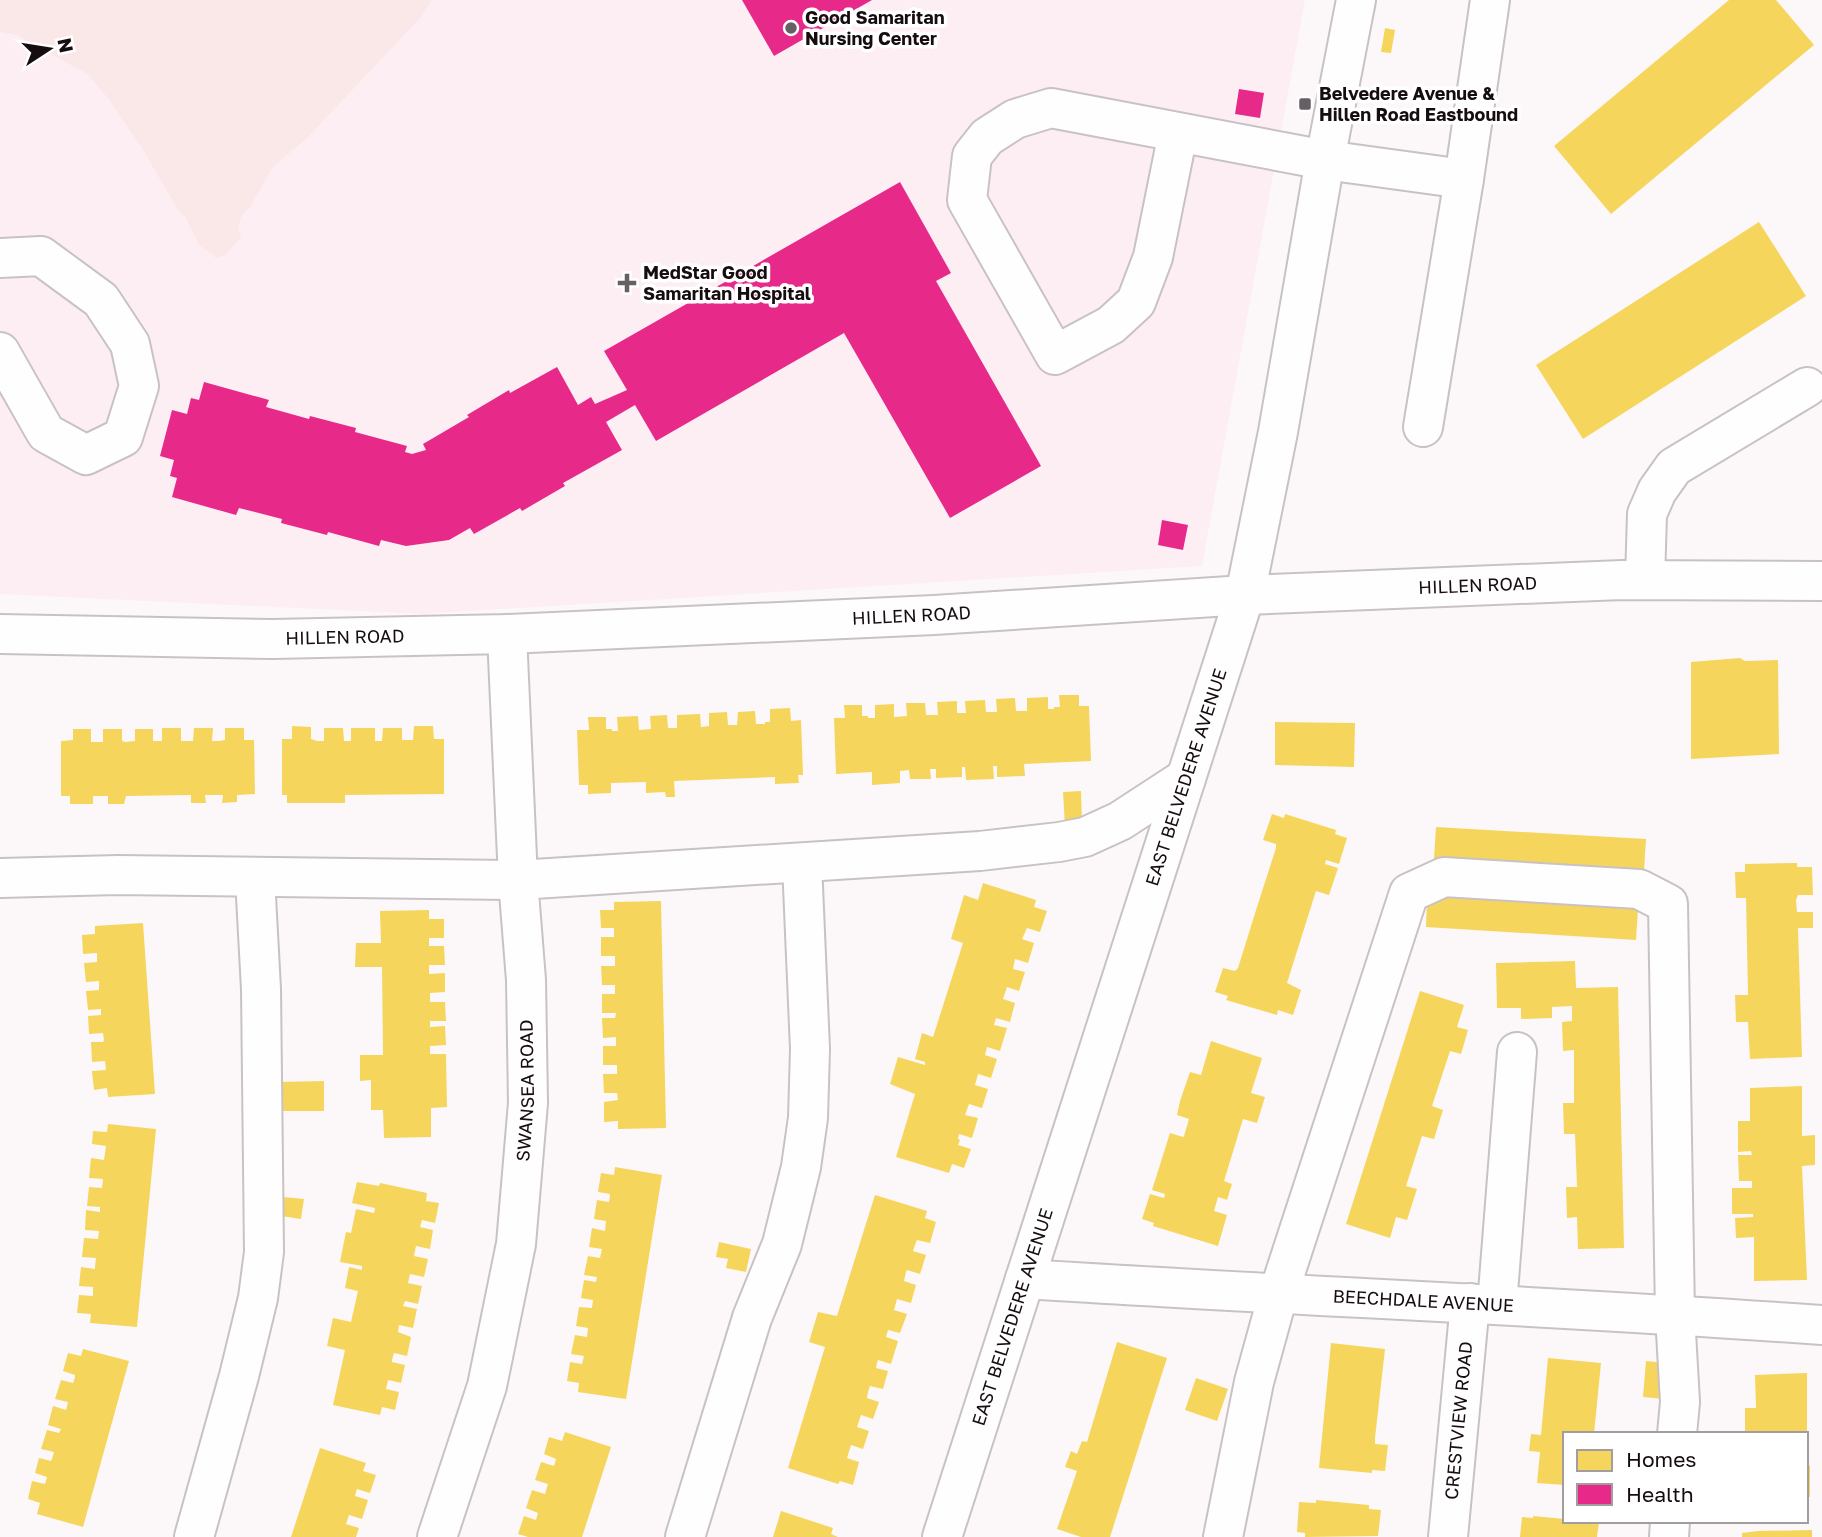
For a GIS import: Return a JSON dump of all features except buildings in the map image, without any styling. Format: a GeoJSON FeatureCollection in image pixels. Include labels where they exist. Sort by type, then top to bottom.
{"type":"FeatureCollection","features":[{"type":"Feature","properties":{"kind":"street","name":"EAST BELVEDERE AVENUE"},"geometry":{"type":"LineString","coordinates":[[942,1537],[1245,596],[1276,445],[1325,160],[1356,0]]}},
{"type":"Feature","properties":{"kind":"street"},"geometry":{"type":"LineString","coordinates":[[1423,428],[1490,0]]}},
{"type":"Feature","properties":{"kind":"street"},"geometry":{"type":"LineString","coordinates":[[1178,132],[1153,257],[1136,302],[1111,325],[1055,355],[967,200],[972,156],[986,136],[1015,119],[1051,108],[1178,132],[1325,160],[1464,179]]}},
{"type":"Feature","properties":{"kind":"street"},"geometry":{"type":"LineString","coordinates":[[0,258],[41,256],[101,300],[130,344],[139,386],[122,437],[86,455],[46,433],[0,352]]}},
{"type":"Feature","properties":{"kind":"street"},"geometry":{"type":"LineString","coordinates":[[1645,580],[1647,514],[1657,491],[1674,467],[1807,387]]}},
{"type":"Feature","properties":{"kind":"street","name":"HILLEN ROAD"},"geometry":{"type":"LineString","coordinates":[[0,634],[272,639],[507,634],[934,615],[1245,596],[1645,580],[1822,581]]}},
{"type":"Feature","properties":{"kind":"street","name":"SWANSEA ROAD"},"geometry":{"type":"LineString","coordinates":[[438,1537],[487,1386],[516,1244],[527,1102],[526,981],[518,880],[507,634]]}},
{"type":"Feature","properties":{"kind":"street"},"geometry":{"type":"LineString","coordinates":[[0,878],[118,875],[518,880],[980,850],[1086,837],[1120,821],[1186,778]]}},
{"type":"Feature","properties":{"kind":"street"},"geometry":{"type":"LineString","coordinates":[[685,1537],[752,1318],[782,1244],[800,1167],[808,1118],[810,1049],[802,863]]}},
{"type":"Feature","properties":{"kind":"street"},"geometry":{"type":"LineString","coordinates":[[1223,1537],[1254,1382],[1278,1295],[1409,893],[1444,877],[1639,889],[1668,904],[1675,1315],[1680,1402],[1677,1432]]}},
{"type":"Feature","properties":{"kind":"street"},"geometry":{"type":"LineString","coordinates":[[194,1537],[239,1376],[258,1298],[264,1252],[262,1002],[255,878]]}},
{"type":"Feature","properties":{"kind":"street","name":"CRESTVIEW ROAD"},"geometry":{"type":"LineString","coordinates":[[1448,1537],[1517,1052]]}},
{"type":"Feature","properties":{"kind":"street","name":"BEECHDALE AVENUE"},"geometry":{"type":"LineString","coordinates":[[1025,1279],[1822,1325]]}},
{"type":"Feature","properties":{"kind":"shaded area","name":"MedStar Good Samaritan Hospital"},"geometry":{"type":"Polygon","coordinates":[[[0,0],[1305,0],[1202,566],[422,614],[0,594],[0,0]]]}},
{"type":"Feature","properties":{"kind":"shaded area"},"geometry":{"type":"Polygon","coordinates":[[[0,0],[432,0],[421,17],[306,139],[273,167],[250,207],[242,215],[238,226],[241,237],[226,255],[216,258],[199,245],[185,216],[178,210],[142,148],[108,98],[87,74],[17,35],[0,32],[0,0]]]}},
{"type":"Feature","properties":{"kind":"place","name":"Good Samaritan Nursing Center"},"geometry":{"type":"Point","coordinates":[791,28]}},
{"type":"Feature","properties":{"kind":"place","name":"Belvedere Avenue & Hillen Road Eastbound"},"geometry":{"type":"Point","coordinates":[1305,104]}},
{"type":"Feature","properties":{"kind":"place","name":"MedStar Good Samaritan Hospital"},"geometry":{"type":"Point","coordinates":[627,283]}}]}
